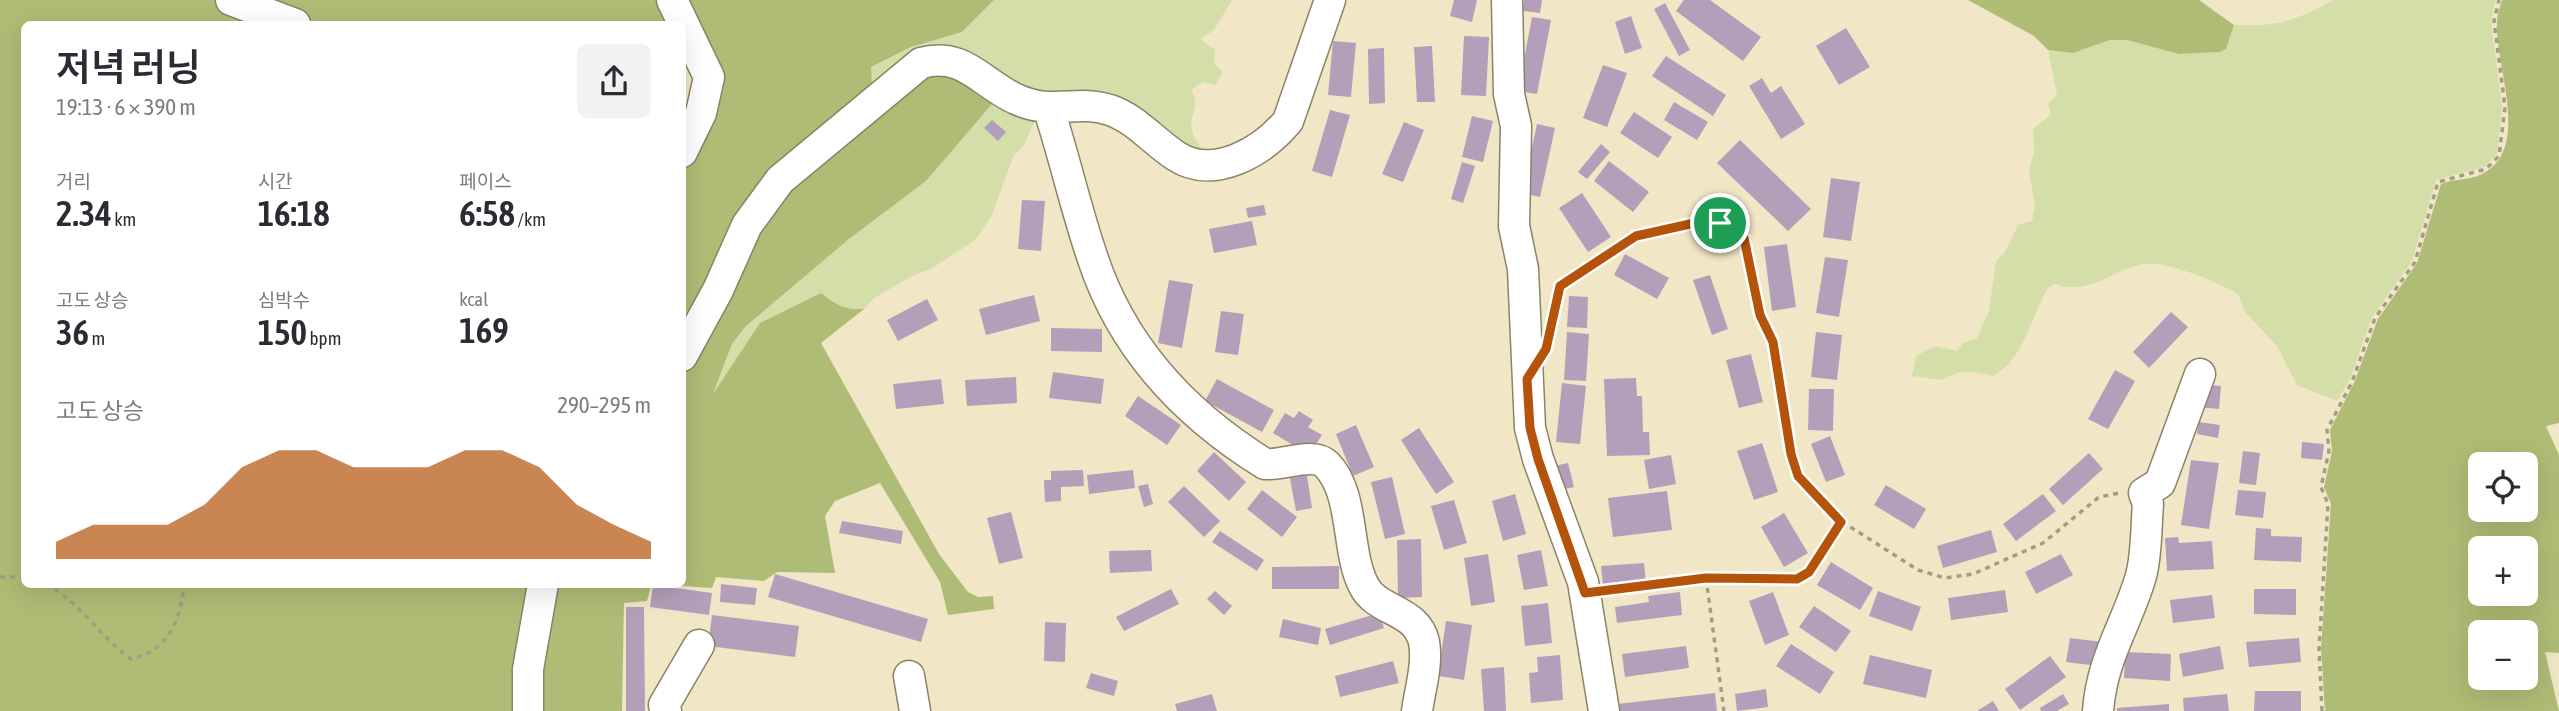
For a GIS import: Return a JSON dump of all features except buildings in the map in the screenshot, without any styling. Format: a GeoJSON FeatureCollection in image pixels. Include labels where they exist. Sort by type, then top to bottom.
{"type":"FeatureCollection","features":[{"type":"Feature","properties":{"kind":"street"},"geometry":{"type":"LineString","coordinates":[[231,0],[287,21]]}},
{"type":"Feature","properties":{"kind":"street"},"geometry":{"type":"LineString","coordinates":[[672,0],[682,21]]}},
{"type":"Feature","properties":{"kind":"street"},"geometry":{"type":"LineString","coordinates":[[686,349],[708,311],[747,225],[780,180],[921,63],[934,59],[963,64],[1013,98],[1049,110],[1078,105],[1111,110],[1128,118],[1177,156],[1193,164],[1210,165],[1246,155],[1277,134],[1288,121],[1330,0]]}},
{"type":"Feature","properties":{"kind":"street"},"geometry":{"type":"LineString","coordinates":[[1507,0],[1508,82],[1516,126],[1514,226],[1523,269],[1530,428],[1538,459],[1585,593],[1604,711]]}},
{"type":"Feature","properties":{"kind":"street"},"geometry":{"type":"LineString","coordinates":[[686,29],[709,77],[701,113],[686,144]]}},
{"type":"Feature","properties":{"kind":"street"},"geometry":{"type":"LineString","coordinates":[[1049,110],[1093,261],[1120,322],[1142,355],[1194,412],[1265,464],[1278,466],[1305,460],[1326,463],[1341,493],[1364,588],[1372,597],[1405,615],[1418,627],[1424,642],[1425,660],[1417,711]]}},
{"type":"Feature","properties":{"kind":"street"},"geometry":{"type":"LineString","coordinates":[[2098,711],[2108,658],[2118,630],[2127,617],[2142,574],[2148,504],[2144,494],[2160,483],[2200,374]]}},
{"type":"Feature","properties":{"kind":"street"},"geometry":{"type":"LineString","coordinates":[[528,711],[528,669],[542,588]]}},
{"type":"Feature","properties":{"kind":"street"},"geometry":{"type":"LineString","coordinates":[[666,711],[664,705],[699,645]]}},
{"type":"Feature","properties":{"kind":"street"},"geometry":{"type":"LineString","coordinates":[[909,676],[915,711]]}},
{"type":"Feature","properties":{"kind":"path"},"geometry":{"type":"LineString","coordinates":[[2322,711],[2319,649],[2328,504],[2321,487],[2329,451],[2327,430],[2351,382],[2375,318],[2415,262],[2438,182],[2486,169],[2500,156],[2505,107],[2494,21],[2500,0]]}},
{"type":"Feature","properties":{"kind":"path"},"geometry":{"type":"LineString","coordinates":[[1550,337],[1560,286],[1587,271],[1619,245],[1653,230],[1687,224],[1720,223],[1737,229],[1750,257],[1760,315],[1773,342],[1791,454],[1798,476],[1841,522],[1917,570],[1945,578],[1973,574],[2043,543],[2099,497],[2115,492],[2144,494]]}},
{"type":"Feature","properties":{"kind":"path"},"geometry":{"type":"LineString","coordinates":[[1585,593],[1706,578],[1797,579],[1809,572],[1841,522]]}},
{"type":"Feature","properties":{"kind":"path"},"geometry":{"type":"LineString","coordinates":[[0,577],[21,577]]}},
{"type":"Feature","properties":{"kind":"path"},"geometry":{"type":"LineString","coordinates":[[1706,578],[1724,711]]}},
{"type":"Feature","properties":{"kind":"path"},"geometry":{"type":"LineString","coordinates":[[53,588],[64,594],[114,647],[131,659],[151,655],[170,634],[183,603],[184,588]]}},
{"type":"Feature","properties":{"kind":"green space"},"geometry":{"type":"Polygon","coordinates":[[[0,0],[216,0],[271,21],[21,21],[21,588],[535,588],[521,711],[0,711],[0,0]]]}},
{"type":"Feature","properties":{"kind":"green space"},"geometry":{"type":"Polygon","coordinates":[[[252,0],[658,0],[671,21],[309,21],[252,0]]]}},
{"type":"Feature","properties":{"kind":"green space"},"geometry":{"type":"Polygon","coordinates":[[[682,0],[994,0],[962,32],[911,47],[871,67],[873,99],[809,149],[686,339],[686,157],[707,117],[682,0]]]}},
{"type":"Feature","properties":{"kind":"green space"},"geometry":{"type":"Polygon","coordinates":[[[994,0],[1232,0],[1214,30],[1200,39],[1215,50],[1214,64],[1223,72],[1215,85],[1203,82],[1191,90],[1195,103],[1191,123],[1193,135],[1203,151],[1221,150],[1199,156],[1122,107],[873,99],[871,67],[911,47],[962,32],[994,0]]]}},
{"type":"Feature","properties":{"kind":"green space"},"geometry":{"type":"Polygon","coordinates":[[[1968,0],[2199,0],[2234,25],[2226,49],[2220,52],[2179,54],[2127,40],[2110,40],[2073,53],[2048,50],[2034,36],[1968,0]]]}},
{"type":"Feature","properties":{"kind":"green space"},"geometry":{"type":"Polygon","coordinates":[[[2333,0],[2496,0],[2491,21],[2502,107],[2497,154],[2484,167],[2436,180],[2412,261],[2372,317],[2349,381],[2337,401],[2297,385],[2277,346],[2245,312],[2238,294],[2187,271],[2155,264],[2130,267],[2083,286],[2055,284],[2048,288],[2020,348],[2013,359],[1993,376],[1966,372],[1942,380],[1912,376],[1916,356],[1935,346],[1957,351],[1963,343],[1977,338],[1989,311],[1996,261],[2005,252],[2018,225],[2032,221],[2035,206],[2029,171],[2034,152],[2033,129],[2051,115],[2048,104],[2057,95],[2048,50],[2073,53],[2110,40],[2127,40],[2179,54],[2220,52],[2226,49],[2234,25],[2274,24],[2308,13],[2333,0]]]}},
{"type":"Feature","properties":{"kind":"green space"},"geometry":{"type":"Polygon","coordinates":[[[2502,0],[2559,0],[2559,423],[2546,426],[2559,455],[2559,653],[2545,652],[2559,711],[2325,711],[2321,649],[2331,504],[2324,487],[2332,451],[2330,430],[2354,383],[2378,319],[2417,263],[2441,184],[2482,174],[2500,158],[2506,142],[2508,122],[2497,38],[2497,18],[2502,0]]]}},
{"type":"Feature","properties":{"kind":"green space"},"geometry":{"type":"Polygon","coordinates":[[[933,65],[999,96],[926,181],[849,239],[746,326],[732,344],[713,394],[760,323],[821,293],[841,306],[864,309],[821,343],[939,554],[968,592],[978,597],[993,596],[994,609],[948,615],[940,582],[880,483],[835,501],[825,516],[835,573],[777,572],[764,581],[716,577],[712,588],[686,586],[686,365],[769,207],[933,65]]]}},
{"type":"Feature","properties":{"kind":"green space"},"geometry":{"type":"Polygon","coordinates":[[[999,96],[1037,116],[1023,147],[1014,155],[991,217],[975,240],[931,269],[910,277],[874,298],[864,309],[841,306],[821,293],[798,306],[712,398],[732,344],[746,326],[849,239],[926,181],[999,96]]]}},
{"type":"Feature","properties":{"kind":"green space"},"geometry":{"type":"Polygon","coordinates":[[[550,588],[650,588],[647,601],[624,603],[622,711],[535,711],[550,588]]]}},
{"type":"Feature","properties":{"kind":"route"},"geometry":{"type":"LineString","coordinates":[[1699,222],[1720,223],[1737,229],[1744,238],[1750,257],[1760,315],[1773,342],[1791,454],[1798,476],[1841,522],[1809,572],[1797,579],[1706,578],[1585,593],[1570,543],[1538,459],[1530,428],[1527,379],[1546,349],[1554,324],[1560,286],[1570,278],[1587,271],[1619,245],[1636,236],[1653,230],[1699,222]]}}]}
